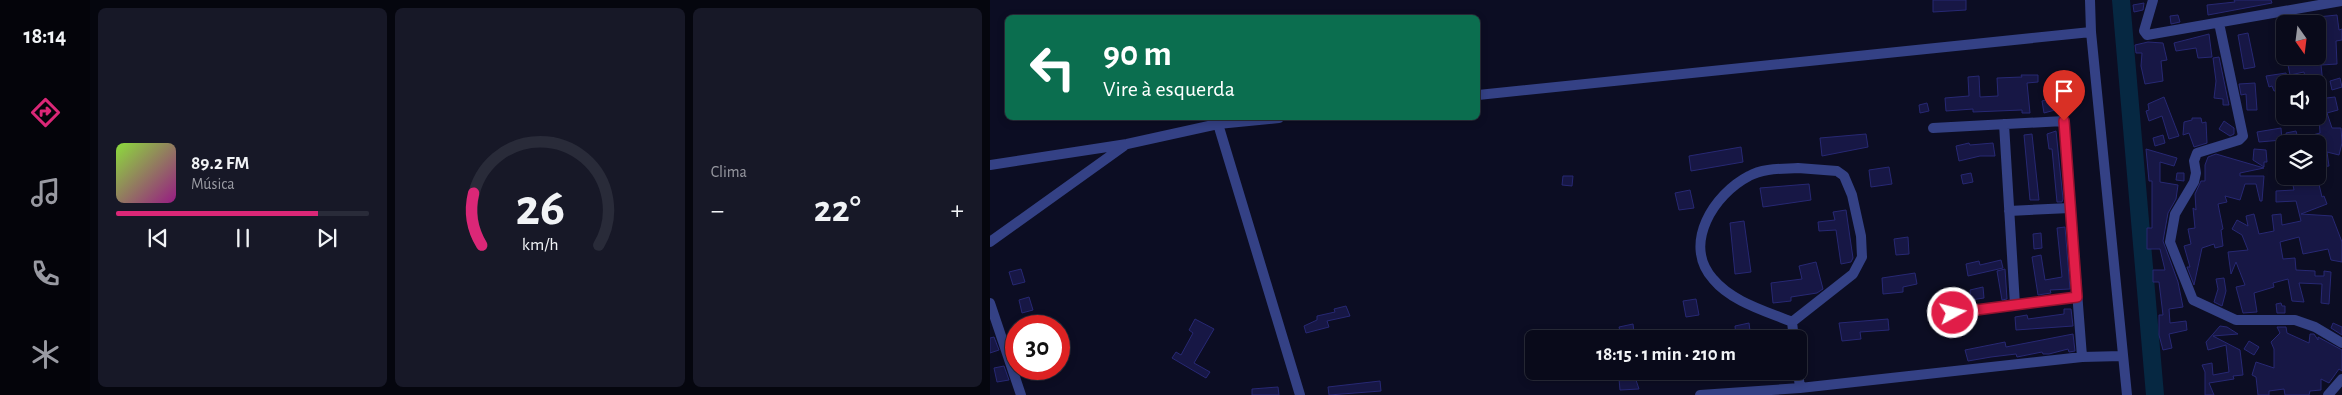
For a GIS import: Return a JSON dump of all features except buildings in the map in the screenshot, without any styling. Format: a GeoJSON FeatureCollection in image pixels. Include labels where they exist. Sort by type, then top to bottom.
{"type":"FeatureCollection","features":[{"type":"Feature","properties":{"kind":"street"},"geometry":{"type":"LineString","coordinates":[[2090,0],[2091,32],[2127,395]]}},
{"type":"Feature","properties":{"kind":"street"},"geometry":{"type":"LineString","coordinates":[[2152,0],[2144,31],[2147,35],[2342,0]]}},
{"type":"Feature","properties":{"kind":"street"},"geometry":{"type":"LineString","coordinates":[[2219,23],[2243,136],[2239,140],[2199,151],[2194,157],[2195,178],[2178,207],[2170,238],[2182,279],[2192,300],[2236,320],[2295,320],[2315,327],[2342,343]]}},
{"type":"Feature","properties":{"kind":"street"},"geometry":{"type":"LineString","coordinates":[[1480,95],[2091,32]]}},
{"type":"Feature","properties":{"kind":"street"},"geometry":{"type":"LineString","coordinates":[[990,165],[1127,144],[1218,124],[1259,120]]}},
{"type":"Feature","properties":{"kind":"street"},"geometry":{"type":"LineString","coordinates":[[1933,128],[2064,121],[2082,357]]}},
{"type":"Feature","properties":{"kind":"street"},"geometry":{"type":"LineString","coordinates":[[1218,124],[1300,395]]}},
{"type":"Feature","properties":{"kind":"street"},"geometry":{"type":"LineString","coordinates":[[2004,124],[2015,305]]}},
{"type":"Feature","properties":{"kind":"street"},"geometry":{"type":"LineString","coordinates":[[990,242],[1127,144]]}},
{"type":"Feature","properties":{"kind":"street"},"geometry":{"type":"LineString","coordinates":[[1798,168],[1837,171],[1844,176],[1852,196],[1861,236],[1862,257],[1854,274],[1792,322],[1736,297],[1722,289],[1712,278],[1704,266],[1701,251],[1706,217],[1735,185],[1750,175],[1775,169],[1798,168]]}},
{"type":"Feature","properties":{"kind":"street"},"geometry":{"type":"LineString","coordinates":[[2009,210],[2070,208]]}},
{"type":"Feature","properties":{"kind":"street"},"geometry":{"type":"LineString","coordinates":[[1953,313],[2077,297]]}},
{"type":"Feature","properties":{"kind":"street"},"geometry":{"type":"LineString","coordinates":[[990,303],[1021,395]]}},
{"type":"Feature","properties":{"kind":"street"},"geometry":{"type":"LineString","coordinates":[[1792,322],[1793,330]]}},
{"type":"Feature","properties":{"kind":"street"},"geometry":{"type":"LineString","coordinates":[[1700,395],[1800,388],[2082,357],[2122,356]]}},
{"type":"Feature","properties":{"kind":"street"},"geometry":{"type":"LineString","coordinates":[[2328,395],[2342,378]]}},
{"type":"Feature","properties":{"kind":"street"},"geometry":{"type":"LineString","coordinates":[[1799,380],[1800,388]]}},
{"type":"Feature","properties":{"kind":"waterway"},"geometry":{"type":"LineString","coordinates":[[2121,0],[2155,395]]}},
{"type":"Feature","properties":{"kind":"route"},"geometry":{"type":"LineString","coordinates":[[1953,313],[2077,297],[2064,121]]}}]}
